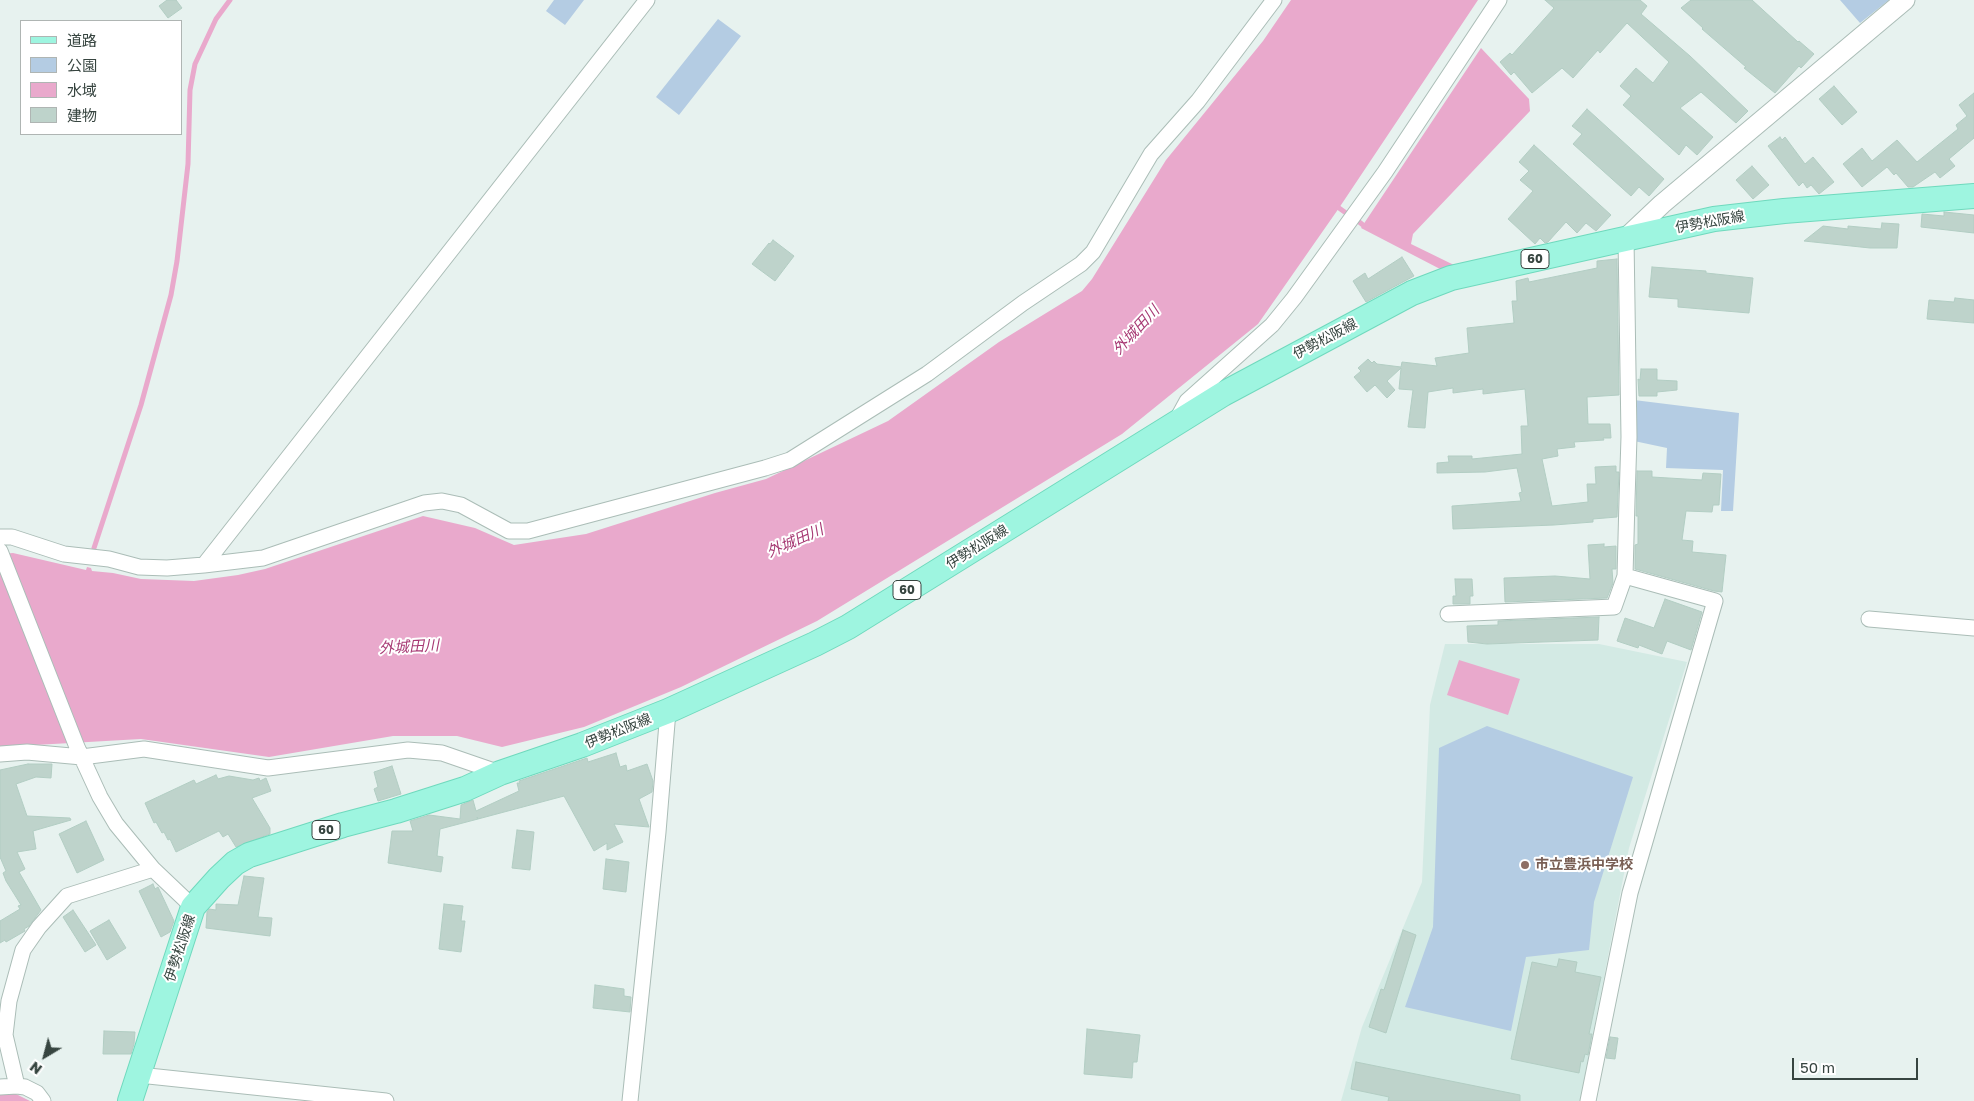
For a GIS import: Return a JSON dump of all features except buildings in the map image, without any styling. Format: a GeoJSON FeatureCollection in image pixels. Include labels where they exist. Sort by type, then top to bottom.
{"type":"FeatureCollection","features":[{"type":"Feature","properties":{"kind":"main road","name":"伊勢松阪線"},"geometry":{"type":"LineString","coordinates":[[130,1101],[193,907],[219,878],[235,863],[248,855],[465,789],[500,773],[582,745],[668,711],[815,644],[848,627],[1231,390],[1412,293],[1451,278],[1714,219],[1784,210],[1974,196]]}},
{"type":"Feature","properties":{"kind":"street"},"geometry":{"type":"LineString","coordinates":[[204,565],[647,0]]}},
{"type":"Feature","properties":{"kind":"street"},"geometry":{"type":"LineString","coordinates":[[0,538],[12,537],[64,554],[108,559],[139,567],[167,568],[204,565],[263,558],[424,503],[442,502],[461,505],[509,530],[528,531],[790,460],[927,374],[1023,303],[1081,264],[1093,252],[1151,154],[1198,101],[1274,0]]}},
{"type":"Feature","properties":{"kind":"street"},"geometry":{"type":"LineString","coordinates":[[1174,425],[1187,401],[1272,325],[1294,298],[1385,172],[1499,0]]}},
{"type":"Feature","properties":{"kind":"street"},"geometry":{"type":"LineString","coordinates":[[1448,614],[1614,607],[1625,576],[1629,437],[1626,238],[1662,204],[1906,0]]}},
{"type":"Feature","properties":{"kind":"street"},"geometry":{"type":"LineString","coordinates":[[0,551],[79,752],[100,797],[116,824],[153,869],[193,907]]}},
{"type":"Feature","properties":{"kind":"street"},"geometry":{"type":"LineString","coordinates":[[1588,1101],[1630,893],[1715,601],[1625,576]]}},
{"type":"Feature","properties":{"kind":"street"},"geometry":{"type":"LineString","coordinates":[[1869,619],[1974,628]]}},
{"type":"Feature","properties":{"kind":"street"},"geometry":{"type":"LineString","coordinates":[[630,1101],[658,832],[668,711]]}},
{"type":"Feature","properties":{"kind":"street"},"geometry":{"type":"LineString","coordinates":[[0,754],[144,749],[268,768],[408,750],[442,753],[500,773]]}},
{"type":"Feature","properties":{"kind":"street"},"geometry":{"type":"LineString","coordinates":[[17,1086],[5,1035],[9,1001],[23,950],[39,927],[67,896],[153,869]]}},
{"type":"Feature","properties":{"kind":"street"},"geometry":{"type":"LineString","coordinates":[[139,1075],[386,1101]]}},
{"type":"Feature","properties":{"kind":"street"},"geometry":{"type":"LineString","coordinates":[[0,1087],[17,1086],[37,1093],[43,1101]]}},
{"type":"Feature","properties":{"kind":"shaded area","name":"市立豊浜中学校"},"geometry":{"type":"Polygon","coordinates":[[[1445,644],[1599,644],[1687,662],[1629,848],[1580,1101],[1341,1101],[1362,1027],[1422,882],[1430,705],[1445,644]]]}},
{"type":"Feature","properties":{"kind":"green space"},"geometry":{"type":"Polygon","coordinates":[[[554,0],[584,0],[565,25],[546,11],[554,0]]]}},
{"type":"Feature","properties":{"kind":"green space"},"geometry":{"type":"Polygon","coordinates":[[[1840,0],[1889,0],[1860,23],[1840,0]]]}},
{"type":"Feature","properties":{"kind":"green space"},"geometry":{"type":"Polygon","coordinates":[[[718,19],[741,36],[679,115],[656,97],[718,19]]]}},
{"type":"Feature","properties":{"kind":"green space"},"geometry":{"type":"Polygon","coordinates":[[[1634,400],[1739,413],[1733,511],[1721,511],[1723,470],[1666,468],[1667,448],[1634,441],[1634,400]]]}},
{"type":"Feature","properties":{"kind":"green space"},"geometry":{"type":"Polygon","coordinates":[[[1487,726],[1633,777],[1594,902],[1589,950],[1526,957],[1511,1031],[1405,1007],[1433,927],[1439,748],[1487,726]]]}},
{"type":"Feature","properties":{"kind":"water","name":"外城田川"},"geometry":{"type":"Polygon","coordinates":[[[1291,0],[1478,0],[1339,208],[1258,324],[1122,434],[817,621],[681,687],[584,727],[502,747],[457,736],[393,736],[269,757],[141,739],[0,747],[0,554],[13,553],[86,570],[87,567],[91,568],[92,571],[141,579],[194,581],[265,569],[423,516],[475,528],[514,545],[586,534],[715,493],[766,479],[888,421],[999,342],[1082,291],[1092,279],[1166,160],[1263,41],[1291,0]]]}},
{"type":"Feature","properties":{"kind":"water"},"geometry":{"type":"Polygon","coordinates":[[[1481,48],[1529,99],[1530,111],[1413,234],[1411,244],[1454,265],[1442,270],[1361,228],[1481,48]]]}},
{"type":"Feature","properties":{"kind":"water"},"geometry":{"type":"Polygon","coordinates":[[[1459,660],[1520,679],[1508,715],[1447,695],[1459,660]]]}},
{"type":"Feature","properties":{"kind":"water"},"geometry":{"type":"Polygon","coordinates":[[[0,1093],[16,1094],[30,1101],[0,1101],[0,1093]]]}},
{"type":"Feature","properties":{"kind":"waterway"},"geometry":{"type":"LineString","coordinates":[[94,548],[141,405],[171,295],[177,261],[188,164],[190,90],[195,64],[216,19],[230,0]]}},
{"type":"Feature","properties":{"kind":"waterway"},"geometry":{"type":"LineString","coordinates":[[1339,208],[1346,213]]}},
{"type":"Feature","properties":{"kind":"waterway"},"geometry":{"type":"LineString","coordinates":[[1358,221],[1363,225]]}},
{"type":"Feature","properties":{"kind":"place","name":"市立豊浜中学校"},"geometry":{"type":"Point","coordinates":[1525,865]}}]}
